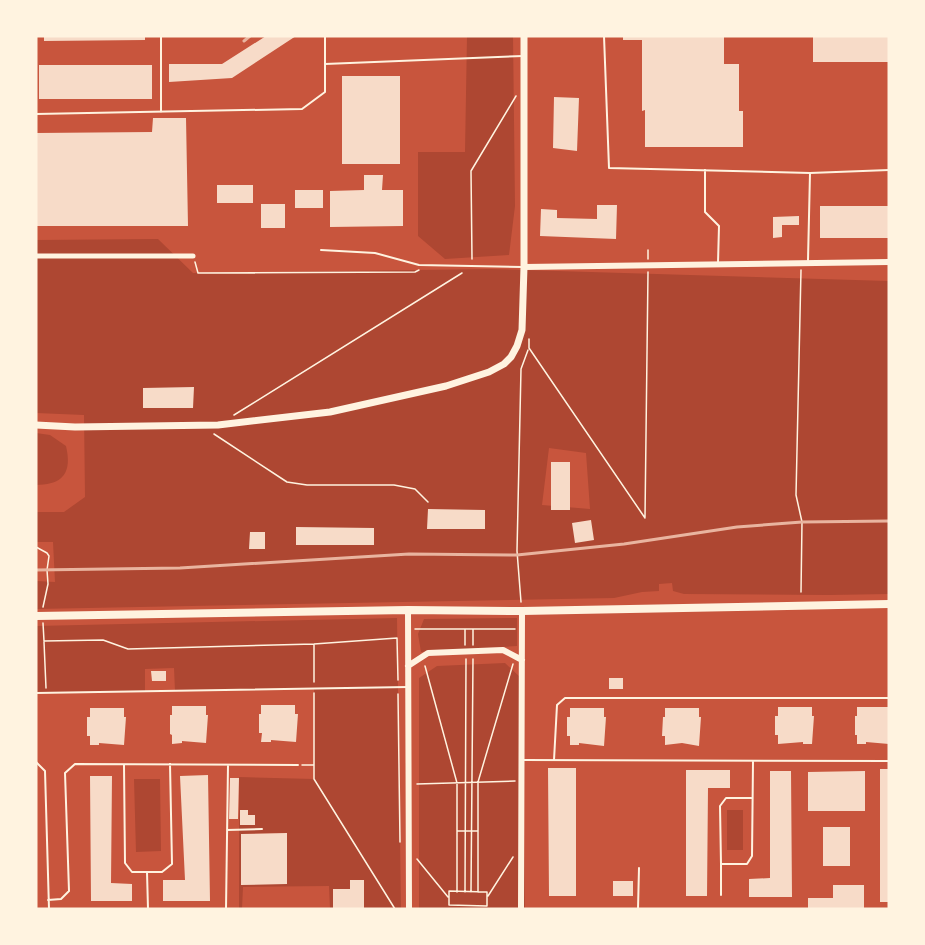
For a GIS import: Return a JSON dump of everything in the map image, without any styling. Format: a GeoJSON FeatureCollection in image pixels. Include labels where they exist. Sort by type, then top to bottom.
{"type":"FeatureCollection","features":[{"type":"Feature","properties":{"kind":"main road"},"geometry":{"type":"LineString","coordinates":[[36,425],[75,427],[218,425],[330,412],[446,386],[489,372],[504,364],[517,346],[522,330],[524,36]]}},
{"type":"Feature","properties":{"kind":"main road"},"geometry":{"type":"LineString","coordinates":[[36,616],[408,610],[522,611],[889,604]]}},
{"type":"Feature","properties":{"kind":"street"},"geometry":{"type":"LineString","coordinates":[[36,256],[193,256]]}},
{"type":"Feature","properties":{"kind":"street"},"geometry":{"type":"LineString","coordinates":[[524,267],[889,262]]}},
{"type":"Feature","properties":{"kind":"street"},"geometry":{"type":"LineString","coordinates":[[408,610],[409,909]]}},
{"type":"Feature","properties":{"kind":"street"},"geometry":{"type":"LineString","coordinates":[[521,909],[522,611]]}},
{"type":"Feature","properties":{"kind":"street"},"geometry":{"type":"LineString","coordinates":[[408,666],[428,653],[502,650],[522,660]]}},
{"type":"Feature","properties":{"kind":"lane"},"geometry":{"type":"LineString","coordinates":[[160,36],[161,112]]}},
{"type":"Feature","properties":{"kind":"lane"},"geometry":{"type":"LineString","coordinates":[[36,114],[302,109],[325,92],[325,36]]}},
{"type":"Feature","properties":{"kind":"lane"},"geometry":{"type":"LineString","coordinates":[[604,36],[609,168],[810,173],[889,170]]}},
{"type":"Feature","properties":{"kind":"lane"},"geometry":{"type":"LineString","coordinates":[[325,64],[524,56]]}},
{"type":"Feature","properties":{"kind":"lane"},"geometry":{"type":"LineString","coordinates":[[705,170],[705,213],[719,226],[718,264]]}},
{"type":"Feature","properties":{"kind":"lane"},"geometry":{"type":"LineString","coordinates":[[805,263],[810,173]]}},
{"type":"Feature","properties":{"kind":"lane"},"geometry":{"type":"LineString","coordinates":[[321,250],[375,253],[419,266],[524,267]]}},
{"type":"Feature","properties":{"kind":"lane"},"geometry":{"type":"LineString","coordinates":[[36,693],[408,687]]}},
{"type":"Feature","properties":{"kind":"lane"},"geometry":{"type":"LineString","coordinates":[[554,760],[557,705],[565,698],[889,698]]}},
{"type":"Feature","properties":{"kind":"lane"},"geometry":{"type":"LineString","coordinates":[[521,759],[889,761]]}},
{"type":"Feature","properties":{"kind":"lane"},"geometry":{"type":"LineString","coordinates":[[36,762],[45,771],[48,909]]}},
{"type":"Feature","properties":{"kind":"lane"},"geometry":{"type":"LineString","coordinates":[[721,864],[747,864],[752,856],[753,762]]}},
{"type":"Feature","properties":{"kind":"lane"},"geometry":{"type":"LineString","coordinates":[[48,900],[61,899],[69,891],[65,773],[75,764],[298,765]]}},
{"type":"Feature","properties":{"kind":"lane"},"geometry":{"type":"LineString","coordinates":[[124,765],[125,863],[132,872],[162,872],[172,864],[170,764]]}},
{"type":"Feature","properties":{"kind":"lane"},"geometry":{"type":"LineString","coordinates":[[226,909],[228,765]]}},
{"type":"Feature","properties":{"kind":"lane"},"geometry":{"type":"LineString","coordinates":[[721,895],[720,806],[726,798],[752,798]]}},
{"type":"Feature","properties":{"kind":"lane"},"geometry":{"type":"LineString","coordinates":[[227,830],[262,829]]}},
{"type":"Feature","properties":{"kind":"lane"},"geometry":{"type":"LineString","coordinates":[[638,909],[639,868]]}},
{"type":"Feature","properties":{"kind":"lane"},"geometry":{"type":"LineString","coordinates":[[147,872],[148,909]]}},
{"type":"Feature","properties":{"kind":"path"},"geometry":{"type":"LineString","coordinates":[[218,425],[472,266],[471,171],[524,82]]}},
{"type":"Feature","properties":{"kind":"path"},"geometry":{"type":"LineString","coordinates":[[529,348],[645,518],[648,250]]}},
{"type":"Feature","properties":{"kind":"path"},"geometry":{"type":"LineString","coordinates":[[193,256],[198,273],[415,272],[426,266]]}},
{"type":"Feature","properties":{"kind":"path"},"geometry":{"type":"LineString","coordinates":[[801,592],[802,522],[796,495],[805,263]]}},
{"type":"Feature","properties":{"kind":"path"},"geometry":{"type":"LineString","coordinates":[[522,611],[517,551],[521,369],[529,348],[529,338]]}},
{"type":"Feature","properties":{"kind":"path"},"geometry":{"type":"LineString","coordinates":[[201,425],[286,482],[307,485],[394,485],[415,489],[428,502]]}},
{"type":"Feature","properties":{"kind":"path"},"geometry":{"type":"LineString","coordinates":[[36,547],[49,556],[48,584],[43,610]]}},
{"type":"Feature","properties":{"kind":"path"},"geometry":{"type":"LineString","coordinates":[[43,623],[46,693]]}},
{"type":"Feature","properties":{"kind":"path"},"geometry":{"type":"LineString","coordinates":[[408,629],[522,629]]}},
{"type":"Feature","properties":{"kind":"path"},"geometry":{"type":"LineString","coordinates":[[465,629],[469,651],[471,892]]}},
{"type":"Feature","properties":{"kind":"path"},"geometry":{"type":"LineString","coordinates":[[465,892],[465,783],[469,651],[473,629]]}},
{"type":"Feature","properties":{"kind":"path"},"geometry":{"type":"LineString","coordinates":[[44,641],[103,640],[128,649],[314,644],[397,638],[400,844]]}},
{"type":"Feature","properties":{"kind":"path"},"geometry":{"type":"LineString","coordinates":[[314,644],[314,779],[395,909]]}},
{"type":"Feature","properties":{"kind":"path"},"geometry":{"type":"LineString","coordinates":[[478,892],[478,782],[515,656]]}},
{"type":"Feature","properties":{"kind":"path"},"geometry":{"type":"LineString","coordinates":[[422,657],[457,783],[457,892]]}},
{"type":"Feature","properties":{"kind":"path"},"geometry":{"type":"LineString","coordinates":[[298,765],[314,765]]}},
{"type":"Feature","properties":{"kind":"path"},"geometry":{"type":"LineString","coordinates":[[411,784],[521,781]]}},
{"type":"Feature","properties":{"kind":"path"},"geometry":{"type":"LineString","coordinates":[[457,831],[478,831]]}},
{"type":"Feature","properties":{"kind":"path"},"geometry":{"type":"LineString","coordinates":[[487,896],[521,844]]}},
{"type":"Feature","properties":{"kind":"path"},"geometry":{"type":"LineString","coordinates":[[409,850],[449,898]]}},
{"type":"Feature","properties":{"kind":"path"},"geometry":{"type":"LineString","coordinates":[[449,891],[471,892],[487,892],[487,906],[449,905],[449,891]]}},
{"type":"Feature","properties":{"kind":"shaded area"},"geometry":{"type":"Polygon","coordinates":[[[467,36],[513,36],[515,206],[509,255],[445,259],[418,236],[418,152],[465,152],[467,36]]]}},
{"type":"Feature","properties":{"kind":"shaded area"},"geometry":{"type":"Polygon","coordinates":[[[158,239],[193,273],[490,269],[889,281],[889,594],[684,594],[673,591],[672,583],[659,584],[659,591],[614,598],[36,609],[36,581],[55,582],[53,542],[36,542],[36,512],[64,512],[85,497],[84,415],[36,413],[36,240],[158,239]],[[549,448],[542,505],[590,509],[586,453],[549,448]]]}},
{"type":"Feature","properties":{"kind":"shaded area"},"geometry":{"type":"Polygon","coordinates":[[[36,433],[50,435],[66,446],[67,470],[59,480],[53,483],[36,485],[36,433]]]}},
{"type":"Feature","properties":{"kind":"shaded area"},"geometry":{"type":"Polygon","coordinates":[[[397,618],[401,909],[364,909],[364,880],[350,880],[350,889],[333,889],[333,908],[344,909],[330,909],[329,886],[243,887],[242,909],[239,909],[239,777],[314,779],[314,688],[175,691],[174,668],[145,669],[145,691],[36,693],[36,626],[397,618]],[[286,833],[241,834],[241,884],[287,884],[286,833]]]}},
{"type":"Feature","properties":{"kind":"shaded area"},"geometry":{"type":"Polygon","coordinates":[[[517,618],[517,646],[421,652],[418,634],[424,619],[517,618]]]}},
{"type":"Feature","properties":{"kind":"shaded area"},"geometry":{"type":"Polygon","coordinates":[[[505,663],[522,679],[525,909],[419,909],[419,678],[437,666],[505,663]]]}},
{"type":"Feature","properties":{"kind":"shaded area"},"geometry":{"type":"Polygon","coordinates":[[[134,779],[160,779],[161,851],[136,852],[134,779]]]}},
{"type":"Feature","properties":{"kind":"shaded area"},"geometry":{"type":"Polygon","coordinates":[[[727,810],[743,810],[743,850],[727,850],[727,810]]]}},
{"type":"Feature","properties":{"kind":"building"},"geometry":{"type":"Polygon","coordinates":[[[44,36],[145,36],[145,40],[44,41],[44,36]]]}},
{"type":"Feature","properties":{"kind":"building"},"geometry":{"type":"Polygon","coordinates":[[[266,36],[296,36],[232,78],[169,82],[169,64],[222,64],[266,36]]]}},
{"type":"Feature","properties":{"kind":"building"},"geometry":{"type":"Polygon","coordinates":[[[623,36],[724,36],[724,64],[739,64],[739,111],[743,111],[743,147],[645,147],[645,110],[642,111],[642,40],[623,40],[623,36]]]}},
{"type":"Feature","properties":{"kind":"building"},"geometry":{"type":"Polygon","coordinates":[[[813,36],[889,36],[889,62],[813,62],[813,36]]]}},
{"type":"Feature","properties":{"kind":"building"},"geometry":{"type":"Polygon","coordinates":[[[39,65],[152,65],[152,99],[39,99],[39,65]]]}},
{"type":"Feature","properties":{"kind":"building"},"geometry":{"type":"Polygon","coordinates":[[[342,76],[400,76],[400,164],[342,164],[342,76]]]}},
{"type":"Feature","properties":{"kind":"building"},"geometry":{"type":"Polygon","coordinates":[[[554,97],[579,98],[577,151],[553,148],[554,97]]]}},
{"type":"Feature","properties":{"kind":"building"},"geometry":{"type":"Polygon","coordinates":[[[153,118],[186,118],[188,226],[36,226],[36,133],[152,132],[153,118]]]}},
{"type":"Feature","properties":{"kind":"building"},"geometry":{"type":"Polygon","coordinates":[[[364,175],[383,175],[382,190],[403,190],[403,226],[330,227],[330,191],[364,190],[364,175]]]}},
{"type":"Feature","properties":{"kind":"building"},"geometry":{"type":"Polygon","coordinates":[[[217,185],[253,185],[253,203],[217,203],[217,185]]]}},
{"type":"Feature","properties":{"kind":"building"},"geometry":{"type":"Polygon","coordinates":[[[295,190],[323,190],[323,208],[295,208],[295,190]]]}},
{"type":"Feature","properties":{"kind":"building"},"geometry":{"type":"Polygon","coordinates":[[[261,204],[285,204],[285,228],[261,228],[261,204]]]}},
{"type":"Feature","properties":{"kind":"building"},"geometry":{"type":"Polygon","coordinates":[[[597,205],[617,205],[616,239],[540,236],[541,209],[557,210],[557,218],[597,219],[597,205]]]}},
{"type":"Feature","properties":{"kind":"building"},"geometry":{"type":"Polygon","coordinates":[[[820,206],[889,206],[889,238],[820,238],[820,206]]]}},
{"type":"Feature","properties":{"kind":"building"},"geometry":{"type":"Polygon","coordinates":[[[799,216],[799,225],[782,225],[782,237],[773,238],[773,217],[799,216]]]}},
{"type":"Feature","properties":{"kind":"building"},"geometry":{"type":"Polygon","coordinates":[[[194,387],[193,408],[143,408],[143,388],[194,387]]]}},
{"type":"Feature","properties":{"kind":"building"},"geometry":{"type":"Polygon","coordinates":[[[551,462],[570,462],[570,510],[551,510],[551,462]]]}},
{"type":"Feature","properties":{"kind":"building"},"geometry":{"type":"Polygon","coordinates":[[[428,509],[485,510],[485,529],[427,529],[428,509]]]}},
{"type":"Feature","properties":{"kind":"building"},"geometry":{"type":"Polygon","coordinates":[[[591,520],[594,540],[575,543],[572,523],[591,520]]]}},
{"type":"Feature","properties":{"kind":"building"},"geometry":{"type":"Polygon","coordinates":[[[296,527],[374,528],[374,545],[296,545],[296,527]]]}},
{"type":"Feature","properties":{"kind":"building"},"geometry":{"type":"Polygon","coordinates":[[[250,532],[265,532],[265,549],[249,549],[250,532]]]}},
{"type":"Feature","properties":{"kind":"building"},"geometry":{"type":"Polygon","coordinates":[[[151,671],[166,671],[166,681],[152,681],[151,671]]]}},
{"type":"Feature","properties":{"kind":"building"},"geometry":{"type":"Polygon","coordinates":[[[609,678],[623,678],[623,689],[609,689],[609,678]]]}},
{"type":"Feature","properties":{"kind":"building"},"geometry":{"type":"Polygon","coordinates":[[[261,705],[295,705],[295,714],[298,714],[296,742],[271,740],[271,742],[261,742],[259,714],[261,714],[261,705]]]}},
{"type":"Feature","properties":{"kind":"building"},"geometry":{"type":"Polygon","coordinates":[[[172,706],[206,706],[206,715],[208,715],[206,743],[182,741],[182,743],[172,744],[170,715],[172,715],[172,706]]]}},
{"type":"Feature","properties":{"kind":"building"},"geometry":{"type":"Polygon","coordinates":[[[778,707],[812,707],[812,716],[814,716],[812,744],[803,744],[803,742],[778,744],[778,735],[775,735],[775,716],[778,716],[778,707]]]}},
{"type":"Feature","properties":{"kind":"building"},"geometry":{"type":"Polygon","coordinates":[[[857,707],[889,707],[889,744],[866,742],[866,744],[857,744],[855,716],[857,716],[857,707]]]}},
{"type":"Feature","properties":{"kind":"building"},"geometry":{"type":"Polygon","coordinates":[[[90,708],[124,708],[124,717],[126,717],[124,745],[99,743],[99,745],[90,745],[90,736],[87,736],[87,717],[90,717],[90,708]]]}},
{"type":"Feature","properties":{"kind":"building"},"geometry":{"type":"Polygon","coordinates":[[[570,708],[604,708],[604,717],[606,717],[604,746],[579,743],[579,745],[570,745],[570,736],[567,736],[567,717],[570,717],[570,708]]]}},
{"type":"Feature","properties":{"kind":"building"},"geometry":{"type":"Polygon","coordinates":[[[665,708],[699,708],[699,717],[701,717],[699,746],[682,743],[665,745],[665,736],[662,736],[665,708]]]}},
{"type":"Feature","properties":{"kind":"building"},"geometry":{"type":"Polygon","coordinates":[[[548,768],[576,768],[576,896],[549,896],[548,768]]]}},
{"type":"Feature","properties":{"kind":"building"},"geometry":{"type":"Polygon","coordinates":[[[880,769],[889,769],[889,902],[880,902],[880,769]]]}},
{"type":"Feature","properties":{"kind":"building"},"geometry":{"type":"Polygon","coordinates":[[[686,770],[730,770],[730,788],[708,788],[707,896],[686,896],[686,770]]]}},
{"type":"Feature","properties":{"kind":"building"},"geometry":{"type":"Polygon","coordinates":[[[770,771],[791,771],[792,897],[749,897],[749,879],[770,878],[770,771]]]}},
{"type":"Feature","properties":{"kind":"building"},"geometry":{"type":"Polygon","coordinates":[[[865,771],[865,811],[808,811],[808,772],[865,771]]]}},
{"type":"Feature","properties":{"kind":"building"},"geometry":{"type":"Polygon","coordinates":[[[208,775],[210,901],[163,901],[163,880],[185,880],[180,776],[208,775]]]}},
{"type":"Feature","properties":{"kind":"building"},"geometry":{"type":"Polygon","coordinates":[[[90,776],[112,776],[111,883],[132,884],[132,901],[91,901],[90,776]]]}},
{"type":"Feature","properties":{"kind":"building"},"geometry":{"type":"Polygon","coordinates":[[[230,778],[239,778],[238,819],[229,819],[230,778]]]}},
{"type":"Feature","properties":{"kind":"building"},"geometry":{"type":"Polygon","coordinates":[[[240,810],[248,810],[248,815],[255,815],[255,825],[240,825],[240,810]]]}},
{"type":"Feature","properties":{"kind":"building"},"geometry":{"type":"Polygon","coordinates":[[[823,827],[850,827],[850,866],[823,866],[823,827]]]}},
{"type":"Feature","properties":{"kind":"building"},"geometry":{"type":"Polygon","coordinates":[[[287,833],[287,884],[241,885],[241,834],[287,833]]]}},
{"type":"Feature","properties":{"kind":"building"},"geometry":{"type":"Polygon","coordinates":[[[350,880],[364,880],[364,909],[333,908],[333,889],[350,889],[350,880]]]}},
{"type":"Feature","properties":{"kind":"building"},"geometry":{"type":"Polygon","coordinates":[[[613,881],[633,881],[633,896],[613,896],[613,881]]]}},
{"type":"Feature","properties":{"kind":"building"},"geometry":{"type":"Polygon","coordinates":[[[833,885],[864,885],[864,909],[808,909],[808,898],[833,898],[833,885]]]}},
{"type":"Feature","properties":{"kind":"railway"},"geometry":{"type":"LineString","coordinates":[[244,41],[250,36]]}},
{"type":"Feature","properties":{"kind":"railway"},"geometry":{"type":"LineString","coordinates":[[36,570],[180,568],[409,554],[517,555],[624,544],[737,527],[802,522],[889,521]]}}]}
